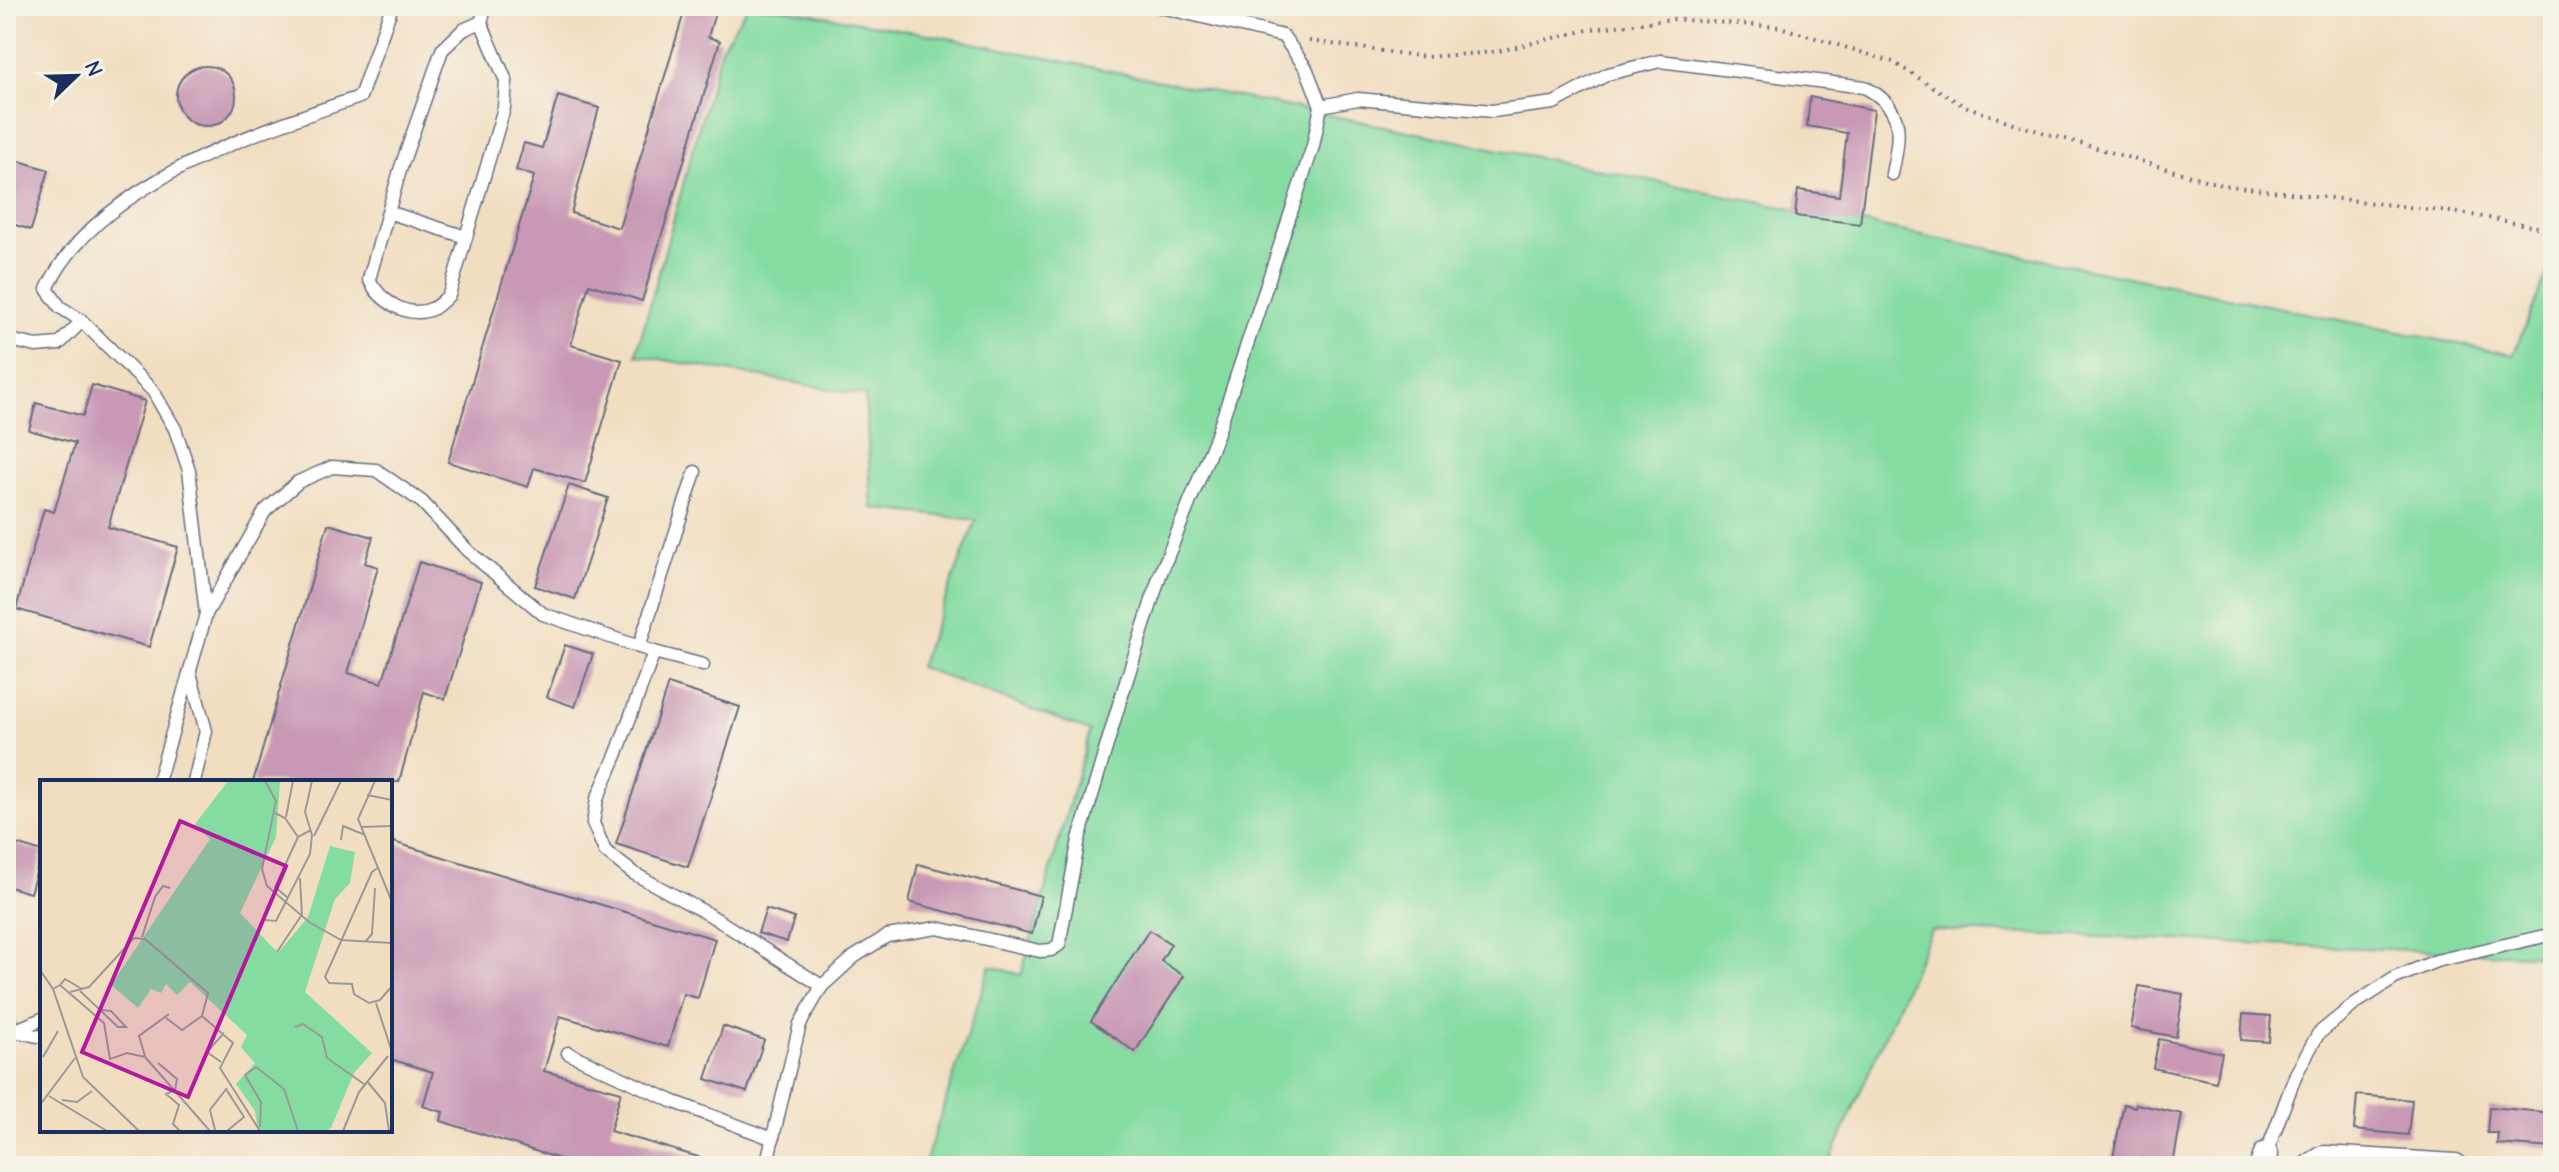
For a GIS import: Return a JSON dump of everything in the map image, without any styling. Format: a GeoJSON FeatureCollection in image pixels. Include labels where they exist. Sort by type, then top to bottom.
{"type":"FeatureCollection","features":[{"type":"Feature","properties":{"kind":"street"},"geometry":{"type":"LineString","coordinates":[[2311,1166],[2324,1158],[2455,1166]]}},
{"type":"Feature","properties":{"kind":"lane"},"geometry":{"type":"LineString","coordinates":[[206,614],[189,470],[175,429],[153,391],[82,321],[60,307],[47,289],[57,267],[100,219],[155,182],[256,132],[360,97],[392,6]]}},
{"type":"Feature","properties":{"kind":"lane"},"geometry":{"type":"LineString","coordinates":[[481,22],[463,30],[442,50],[424,95],[369,279],[374,289],[391,304],[415,313],[435,307],[449,295],[504,108],[506,81],[481,22],[486,6]]}},
{"type":"Feature","properties":{"kind":"lane"},"geometry":{"type":"LineString","coordinates":[[766,1166],[800,1024],[822,986],[854,957],[887,936],[937,928],[1040,951],[1059,945],[1079,839],[1120,701],[1160,575],[1217,435],[1256,321],[1313,146],[1321,106],[1306,68],[1283,36],[1157,6]]}},
{"type":"Feature","properties":{"kind":"lane"},"geometry":{"type":"LineString","coordinates":[[1321,106],[1358,99],[1492,111],[1554,103],[1608,74],[1660,61],[1745,71],[1864,87],[1881,96],[1894,112],[1899,138],[1892,174]]}},
{"type":"Feature","properties":{"kind":"lane"},"geometry":{"type":"LineString","coordinates":[[388,212],[466,237]]}},
{"type":"Feature","properties":{"kind":"lane"},"geometry":{"type":"LineString","coordinates":[[6,339],[36,346],[59,344],[82,321]]}},
{"type":"Feature","properties":{"kind":"lane"},"geometry":{"type":"LineString","coordinates":[[159,780],[206,614],[265,511],[298,482],[332,467],[376,470],[422,502],[468,551],[543,614],[654,652],[703,665]]}},
{"type":"Feature","properties":{"kind":"lane"},"geometry":{"type":"LineString","coordinates":[[639,647],[695,472]]}},
{"type":"Feature","properties":{"kind":"lane"},"geometry":{"type":"LineString","coordinates":[[654,652],[597,799],[593,823],[605,851],[633,873],[710,915],[822,986]]}},
{"type":"Feature","properties":{"kind":"lane"},"geometry":{"type":"LineString","coordinates":[[190,672],[206,731],[194,780]]}},
{"type":"Feature","properties":{"kind":"lane"},"geometry":{"type":"LineString","coordinates":[[2264,1160],[2296,1074],[2318,1034],[2356,1003],[2395,978],[2436,961],[2553,934]]}},
{"type":"Feature","properties":{"kind":"lane"},"geometry":{"type":"LineString","coordinates":[[6,1012],[10,1033]]}},
{"type":"Feature","properties":{"kind":"lane"},"geometry":{"type":"LineString","coordinates":[[10,1033],[40,1020]]}},
{"type":"Feature","properties":{"kind":"lane"},"geometry":{"type":"LineString","coordinates":[[10,1033],[40,1037]]}},
{"type":"Feature","properties":{"kind":"lane"},"geometry":{"type":"LineString","coordinates":[[568,1053],[672,1101],[773,1139]]}},
{"type":"Feature","properties":{"kind":"path"},"geometry":{"type":"LineString","coordinates":[[1283,36],[1351,49],[1426,57],[1495,52],[1592,29],[1672,19],[1780,27],[1893,62],[1962,105],[2018,125],[2222,185],[2467,214],[2553,230]]}},
{"type":"Feature","properties":{"kind":"green space"},"geometry":{"type":"Polygon","coordinates":[[[748,6],[785,9],[944,37],[2513,355],[2553,260],[2553,956],[1931,930],[1828,1166],[924,1166],[990,966],[1021,975],[1090,731],[919,667],[976,520],[872,508],[865,395],[636,355],[721,48],[748,6]]]}},
{"type":"Feature","properties":{"kind":"building"},"geometry":{"type":"Polygon","coordinates":[[[686,6],[717,6],[708,37],[720,41],[642,301],[589,284],[571,345],[622,360],[585,483],[534,468],[528,487],[448,462],[534,176],[516,170],[524,143],[542,148],[558,96],[599,108],[571,213],[619,228],[686,6]]]}},
{"type":"Feature","properties":{"kind":"building"},"geometry":{"type":"Polygon","coordinates":[[[206,66],[218,68],[227,75],[234,84],[234,108],[227,117],[218,124],[206,126],[194,124],[185,117],[178,108],[176,96],[178,84],[185,75],[194,68],[206,66]]]}},
{"type":"Feature","properties":{"kind":"building"},"geometry":{"type":"Polygon","coordinates":[[[1810,97],[1874,110],[1860,224],[1795,216],[1798,190],[1839,196],[1847,133],[1807,126],[1810,97]]]}},
{"type":"Feature","properties":{"kind":"building"},"geometry":{"type":"Polygon","coordinates":[[[6,157],[49,170],[31,230],[6,222],[6,157]]]}},
{"type":"Feature","properties":{"kind":"building"},"geometry":{"type":"Polygon","coordinates":[[[92,385],[145,401],[108,527],[178,547],[149,647],[16,609],[44,509],[54,512],[75,443],[29,430],[36,403],[83,416],[92,385]]]}},
{"type":"Feature","properties":{"kind":"building"},"geometry":{"type":"Polygon","coordinates":[[[569,485],[608,498],[575,599],[535,586],[569,485]]]}},
{"type":"Feature","properties":{"kind":"building"},"geometry":{"type":"Polygon","coordinates":[[[328,524],[373,537],[365,563],[378,567],[348,673],[382,683],[419,562],[481,582],[445,699],[424,692],[399,782],[254,780],[328,524]]]}},
{"type":"Feature","properties":{"kind":"building"},"geometry":{"type":"Polygon","coordinates":[[[565,645],[593,654],[575,707],[547,697],[565,645]]]}},
{"type":"Feature","properties":{"kind":"building"},"geometry":{"type":"Polygon","coordinates":[[[668,684],[740,707],[688,867],[616,844],[668,684]]]}},
{"type":"Feature","properties":{"kind":"building"},"geometry":{"type":"Polygon","coordinates":[[[6,841],[40,851],[30,893],[6,886],[6,841]]]}},
{"type":"Feature","properties":{"kind":"building"},"geometry":{"type":"Polygon","coordinates":[[[392,842],[715,939],[698,998],[683,994],[668,1047],[560,1016],[544,1071],[621,1092],[610,1131],[712,1161],[712,1166],[582,1166],[441,1121],[443,1112],[423,1106],[433,1072],[392,1060],[392,842]]]}},
{"type":"Feature","properties":{"kind":"building"},"geometry":{"type":"Polygon","coordinates":[[[918,864],[1041,896],[1032,934],[909,902],[918,864]]]}},
{"type":"Feature","properties":{"kind":"building"},"geometry":{"type":"Polygon","coordinates":[[[766,909],[794,918],[787,942],[758,933],[766,909]]]}},
{"type":"Feature","properties":{"kind":"building"},"geometry":{"type":"Polygon","coordinates":[[[1149,930],[1171,944],[1161,961],[1184,976],[1135,1052],[1091,1021],[1149,930]]]}},
{"type":"Feature","properties":{"kind":"building"},"geometry":{"type":"Polygon","coordinates":[[[2139,986],[2183,994],[2176,1037],[2131,1028],[2139,986]]]}},
{"type":"Feature","properties":{"kind":"building"},"geometry":{"type":"Polygon","coordinates":[[[2243,1014],[2271,1016],[2269,1042],[2241,1040],[2243,1014]]]}},
{"type":"Feature","properties":{"kind":"building"},"geometry":{"type":"Polygon","coordinates":[[[723,1026],[764,1040],[747,1092],[706,1079],[723,1026]]]}},
{"type":"Feature","properties":{"kind":"building"},"geometry":{"type":"Polygon","coordinates":[[[2159,1039],[2222,1053],[2216,1082],[2153,1068],[2159,1039]]]}},
{"type":"Feature","properties":{"kind":"building"},"geometry":{"type":"Polygon","coordinates":[[[2357,1095],[2412,1100],[2408,1135],[2354,1130],[2357,1095]]]}},
{"type":"Feature","properties":{"kind":"building"},"geometry":{"type":"Polygon","coordinates":[[[2124,1104],[2182,1114],[2173,1165],[2141,1158],[2140,1166],[2111,1166],[2124,1104]]]}},
{"type":"Feature","properties":{"kind":"building"},"geometry":{"type":"Polygon","coordinates":[[[2489,1107],[2553,1113],[2553,1148],[2497,1144],[2498,1133],[2487,1133],[2489,1107]]]}}]}
